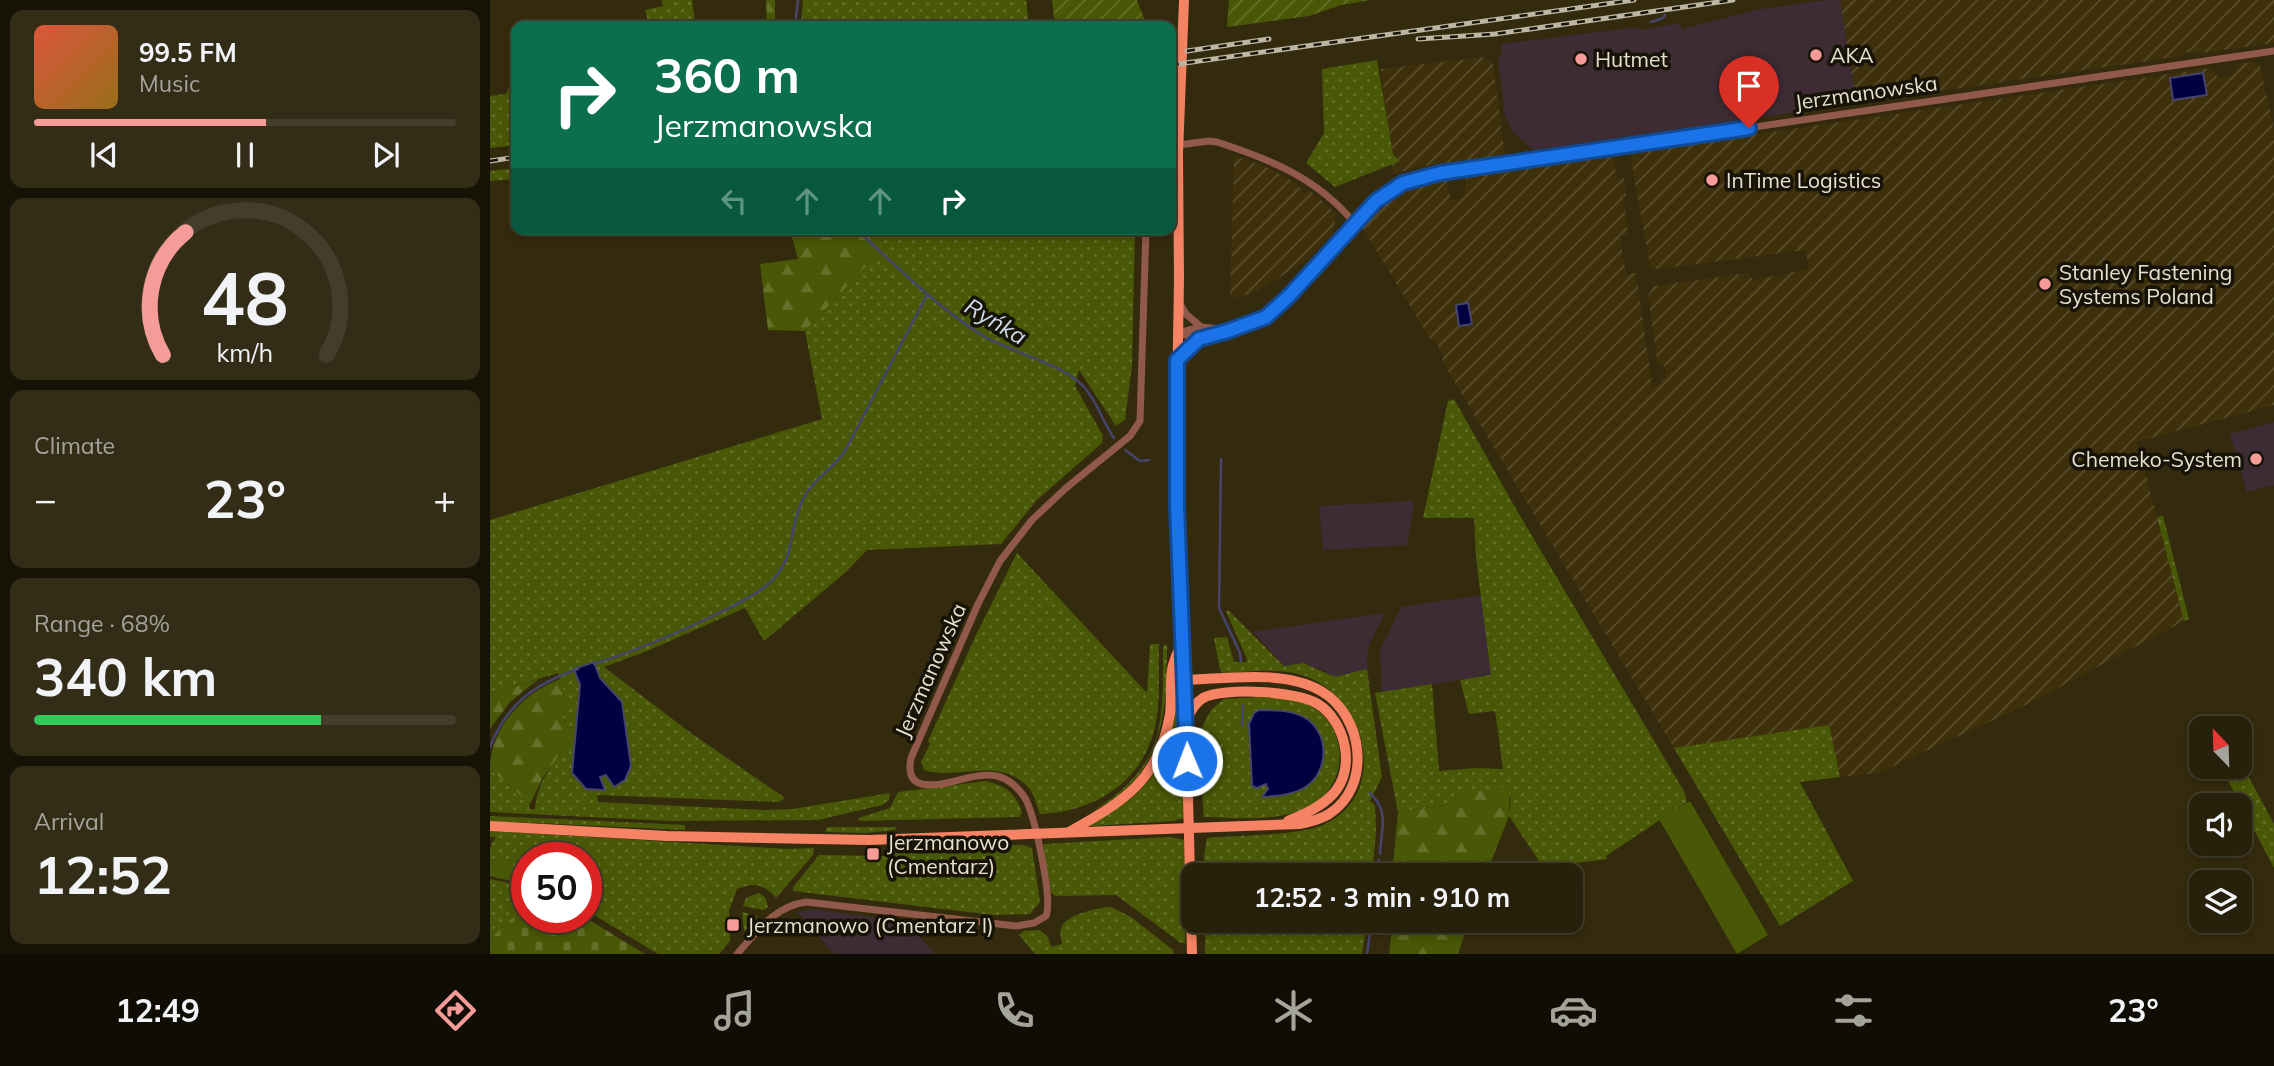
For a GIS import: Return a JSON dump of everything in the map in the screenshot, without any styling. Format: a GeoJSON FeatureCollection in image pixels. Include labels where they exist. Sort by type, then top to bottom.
{"type":"FeatureCollection","features":[{"type":"Feature","properties":{"kind":"main road"},"geometry":{"type":"LineString","coordinates":[[1184,0],[1178,164],[1176,471],[1186,719],[1185,828],[1192,954]]}},
{"type":"Feature","properties":{"kind":"main road"},"geometry":{"type":"LineString","coordinates":[[1066,834],[1117,804],[1136,788],[1151,769],[1161,749],[1169,718],[1172,666],[1181,644]]}},
{"type":"Feature","properties":{"kind":"main road"},"geometry":{"type":"LineString","coordinates":[[490,826],[667,836],[820,840],[1066,834],[1314,821],[1330,813],[1349,793],[1357,771],[1357,743],[1342,710],[1322,691],[1288,679],[1184,680]]}},
{"type":"Feature","properties":{"kind":"main road"},"geometry":{"type":"LineString","coordinates":[[1186,719],[1200,700],[1219,694],[1271,692],[1294,695],[1311,700],[1328,711],[1343,740],[1346,756],[1343,775],[1333,794],[1311,811],[1283,824]]}},
{"type":"Feature","properties":{"kind":"street","name":"Jerzmanowska"},"geometry":{"type":"LineString","coordinates":[[1177,360],[1199,339],[1257,321],[1276,309],[1355,223],[1387,193],[1403,183],[1426,175],[2274,51]]}},
{"type":"Feature","properties":{"kind":"street"},"geometry":{"type":"LineString","coordinates":[[1176,145],[1217,142],[1273,162],[1308,180],[1355,223]]}},
{"type":"Feature","properties":{"kind":"street","name":"Jerzmanowska"},"geometry":{"type":"LineString","coordinates":[[737,954],[776,911],[806,902],[1016,926],[1034,923],[1045,916],[1048,899],[1043,866],[1029,809],[1020,791],[1002,778],[990,775],[923,785],[913,779],[910,772],[911,758],[978,604],[1000,561],[1032,520],[1136,428],[1141,415],[1146,235]]}},
{"type":"Feature","properties":{"kind":"street"},"geometry":{"type":"LineString","coordinates":[[1179,298],[1186,314],[1200,327]]}},
{"type":"Feature","properties":{"kind":"street","name":"Jerzmanowska"},"geometry":{"type":"LineString","coordinates":[[1178,334],[1200,327],[1231,330]]}},
{"type":"Feature","properties":{"kind":"street","name":"Jerzmanowska"},"geometry":{"type":"LineString","coordinates":[[1178,334],[1199,339]]}},
{"type":"Feature","properties":{"kind":"shaded area"},"geometry":{"type":"Polygon","coordinates":[[[1840,0],[1857,103],[1534,150],[1513,132],[1505,116],[1498,57],[1502,56],[1501,44],[1638,27],[1639,30],[1680,23],[1682,29],[1761,9],[1840,0]]]}},
{"type":"Feature","properties":{"kind":"shaded area"},"geometry":{"type":"Polygon","coordinates":[[[1840,0],[2274,0],[2274,43],[2184,53],[2182,56],[1857,103],[1840,0]]]}},
{"type":"Feature","properties":{"kind":"shaded area"},"geometry":{"type":"Polygon","coordinates":[[[1483,57],[1493,64],[1505,155],[1424,166],[1393,174],[1381,69],[1483,57]]]}},
{"type":"Feature","properties":{"kind":"shaded area"},"geometry":{"type":"Polygon","coordinates":[[[2253,62],[2260,66],[2274,129],[2274,405],[2136,442],[2145,453],[2142,460],[2184,621],[2026,705],[1878,773],[1840,777],[1828,725],[1674,748],[1442,361],[1443,355],[1436,342],[1430,339],[1362,227],[1388,203],[1415,187],[1447,180],[1451,200],[1464,197],[1466,177],[1613,157],[1617,178],[1624,178],[1626,196],[1623,197],[1628,235],[1620,236],[1626,274],[1636,273],[1652,385],[1660,384],[1666,373],[1665,367],[1657,360],[1648,295],[1654,286],[1748,273],[1753,280],[1809,269],[1806,250],[1658,269],[1650,266],[1634,178],[1631,156],[1633,152],[2211,68],[2219,79],[2231,76],[2240,64],[2253,62]]]}},
{"type":"Feature","properties":{"kind":"shaded area"},"geometry":{"type":"Polygon","coordinates":[[[2203,73],[2207,95],[2173,100],[2170,78],[2203,73]]]}},
{"type":"Feature","properties":{"kind":"shaded area"},"geometry":{"type":"Polygon","coordinates":[[[1234,156],[1262,165],[1296,183],[1304,192],[1315,194],[1336,214],[1333,233],[1310,258],[1256,292],[1230,299],[1234,156]]]}},
{"type":"Feature","properties":{"kind":"shaded area"},"geometry":{"type":"Polygon","coordinates":[[[1468,303],[1472,324],[1459,326],[1456,305],[1468,303]]]}},
{"type":"Feature","properties":{"kind":"shaded area","name":"Chemeko-System"},"geometry":{"type":"Polygon","coordinates":[[[2274,422],[2274,485],[2247,492],[2230,434],[2274,422]]]}},
{"type":"Feature","properties":{"kind":"shaded area"},"geometry":{"type":"Polygon","coordinates":[[[1414,501],[1407,545],[1323,550],[1319,506],[1414,501]]]}},
{"type":"Feature","properties":{"kind":"shaded area"},"geometry":{"type":"Polygon","coordinates":[[[1481,595],[1491,675],[1382,692],[1380,651],[1401,607],[1481,595]]]}},
{"type":"Feature","properties":{"kind":"shaded area"},"geometry":{"type":"Polygon","coordinates":[[[1385,613],[1369,645],[1367,660],[1372,711],[1340,680],[1320,669],[1303,663],[1284,666],[1253,632],[1385,613]]]}},
{"type":"Feature","properties":{"kind":"shaded area"},"geometry":{"type":"Polygon","coordinates":[[[594,662],[600,678],[622,702],[631,766],[625,780],[614,787],[606,775],[600,777],[605,790],[586,789],[572,773],[580,685],[574,669],[594,662]]]}},
{"type":"Feature","properties":{"kind":"shaded area"},"geometry":{"type":"Polygon","coordinates":[[[1259,710],[1284,711],[1302,716],[1320,734],[1324,754],[1322,764],[1312,781],[1304,788],[1289,794],[1262,797],[1268,789],[1266,784],[1257,788],[1252,786],[1249,724],[1254,713],[1259,710]]]}},
{"type":"Feature","properties":{"kind":"shaded area"},"geometry":{"type":"Polygon","coordinates":[[[814,909],[907,922],[935,954],[834,954],[797,912],[814,909]]]}},
{"type":"Feature","properties":{"kind":"green space"},"geometry":{"type":"Polygon","coordinates":[[[662,0],[692,0],[695,21],[648,21],[645,10],[663,6],[662,0]]]}},
{"type":"Feature","properties":{"kind":"green space"},"geometry":{"type":"Polygon","coordinates":[[[766,0],[775,0],[775,21],[767,21],[766,0]]]}},
{"type":"Feature","properties":{"kind":"green space"},"geometry":{"type":"Polygon","coordinates":[[[803,0],[1026,0],[1028,21],[801,21],[803,0]]]}},
{"type":"Feature","properties":{"kind":"green space"},"geometry":{"type":"Polygon","coordinates":[[[1052,0],[1137,0],[1145,21],[1054,21],[1052,0]]]}},
{"type":"Feature","properties":{"kind":"green space"},"geometry":{"type":"Polygon","coordinates":[[[1229,0],[1371,0],[1341,5],[1309,16],[1227,27],[1229,0]]]}},
{"type":"Feature","properties":{"kind":"green space"},"geometry":{"type":"Polygon","coordinates":[[[1377,60],[1393,154],[1400,161],[1335,187],[1306,163],[1324,133],[1322,69],[1377,60]]]}},
{"type":"Feature","properties":{"kind":"green space"},"geometry":{"type":"Polygon","coordinates":[[[511,83],[511,146],[490,148],[490,96],[506,94],[511,83]]]}},
{"type":"Feature","properties":{"kind":"green space"},"geometry":{"type":"Polygon","coordinates":[[[511,169],[511,179],[490,181],[490,171],[511,169]]]}},
{"type":"Feature","properties":{"kind":"green space"},"geometry":{"type":"Polygon","coordinates":[[[792,235],[877,235],[886,245],[805,331],[768,330],[760,264],[798,259],[792,235]]]}},
{"type":"Feature","properties":{"kind":"green space"},"geometry":{"type":"Polygon","coordinates":[[[877,235],[1135,235],[1132,365],[1125,420],[1116,426],[1079,370],[1075,386],[1103,436],[1102,443],[1037,500],[1001,544],[867,550],[846,572],[764,641],[745,608],[604,667],[691,733],[785,798],[779,802],[597,795],[598,802],[765,810],[793,809],[890,793],[889,800],[882,805],[818,820],[672,821],[490,812],[490,769],[530,804],[529,809],[535,809],[543,780],[572,738],[563,717],[565,695],[558,673],[495,692],[490,697],[490,520],[822,419],[805,331],[886,245],[877,235]]]}},
{"type":"Feature","properties":{"kind":"green space"},"geometry":{"type":"Polygon","coordinates":[[[1454,399],[1516,509],[1684,791],[1687,802],[1606,856],[1607,859],[1540,863],[1509,816],[1511,797],[1470,792],[1445,805],[1398,812],[1375,693],[1432,684],[1439,771],[1503,769],[1495,711],[1469,714],[1460,680],[1491,675],[1476,558],[1474,518],[1423,518],[1448,401],[1454,399]]]}},
{"type":"Feature","properties":{"kind":"green space"},"geometry":{"type":"Polygon","coordinates":[[[2163,516],[2189,619],[2184,621],[2157,517],[2163,516]]]}},
{"type":"Feature","properties":{"kind":"green space"},"geometry":{"type":"Polygon","coordinates":[[[1017,553],[1147,693],[1150,644],[1159,644],[1157,718],[1143,758],[1121,785],[1107,795],[1091,803],[1058,812],[1040,814],[1029,788],[1017,778],[1005,773],[938,773],[924,770],[921,762],[976,635],[1017,553]]]}},
{"type":"Feature","properties":{"kind":"green space"},"geometry":{"type":"Polygon","coordinates":[[[1228,610],[1284,666],[1303,663],[1335,677],[1367,669],[1382,777],[1370,801],[1375,805],[1373,863],[1204,863],[1207,838],[1283,833],[1323,825],[1344,811],[1357,794],[1363,773],[1363,751],[1358,729],[1347,709],[1332,692],[1312,679],[1290,672],[1223,673],[1220,670],[1214,638],[1227,637],[1234,662],[1246,662],[1247,659],[1226,611],[1228,610]]]}},
{"type":"Feature","properties":{"kind":"green space"},"geometry":{"type":"Polygon","coordinates":[[[1167,645],[1162,720],[1156,742],[1147,763],[1133,781],[1115,798],[1091,812],[1114,797],[1134,778],[1154,744],[1162,708],[1163,646],[1167,645]]]}},
{"type":"Feature","properties":{"kind":"green space"},"geometry":{"type":"Polygon","coordinates":[[[539,679],[510,702],[490,729],[490,697],[495,692],[539,679]]]}},
{"type":"Feature","properties":{"kind":"green space"},"geometry":{"type":"Polygon","coordinates":[[[560,679],[565,695],[563,717],[572,738],[543,777],[530,804],[490,769],[491,754],[502,726],[511,714],[533,693],[560,679]]]}},
{"type":"Feature","properties":{"kind":"green space"},"geometry":{"type":"Polygon","coordinates":[[[1176,688],[1184,818],[1174,821],[1091,826],[1090,823],[1130,799],[1156,770],[1170,734],[1176,688]]]}},
{"type":"Feature","properties":{"kind":"green space"},"geometry":{"type":"Polygon","coordinates":[[[1260,697],[1300,701],[1313,707],[1325,718],[1339,745],[1337,774],[1320,799],[1295,812],[1256,818],[1204,817],[1199,758],[1201,729],[1211,710],[1224,699],[1260,697]]]}},
{"type":"Feature","properties":{"kind":"green space"},"geometry":{"type":"Polygon","coordinates":[[[1829,725],[1840,777],[1800,782],[1853,881],[1780,926],[1674,748],[1829,725]]]}},
{"type":"Feature","properties":{"kind":"green space"},"geometry":{"type":"Polygon","coordinates":[[[2227,779],[2250,779],[2274,824],[2274,868],[2252,826],[2252,793],[2235,793],[2227,779]]]}},
{"type":"Feature","properties":{"kind":"green space"},"geometry":{"type":"Polygon","coordinates":[[[986,781],[1005,788],[1013,795],[1022,812],[1020,817],[859,821],[858,818],[890,808],[898,792],[986,781]]]}},
{"type":"Feature","properties":{"kind":"green space"},"geometry":{"type":"Polygon","coordinates":[[[1510,786],[1509,816],[1491,862],[1393,863],[1398,812],[1445,805],[1470,792],[1510,786]]]}},
{"type":"Feature","properties":{"kind":"green space"},"geometry":{"type":"Polygon","coordinates":[[[1690,801],[1768,935],[1737,954],[1659,819],[1690,801]]]}},
{"type":"Feature","properties":{"kind":"green space"},"geometry":{"type":"Polygon","coordinates":[[[490,816],[685,825],[685,830],[490,821],[490,816]]]}},
{"type":"Feature","properties":{"kind":"green space"},"geometry":{"type":"Polygon","coordinates":[[[827,827],[896,827],[895,830],[866,833],[825,832],[827,827]]]}},
{"type":"Feature","properties":{"kind":"green space"},"geometry":{"type":"Polygon","coordinates":[[[490,831],[787,849],[814,848],[813,855],[776,898],[758,886],[749,885],[737,889],[729,911],[730,941],[719,954],[658,954],[602,920],[602,842],[511,842],[511,869],[490,858],[490,847],[496,837],[490,837],[490,831]]]}},
{"type":"Feature","properties":{"kind":"green space"},"geometry":{"type":"Polygon","coordinates":[[[1169,837],[1185,840],[1185,863],[1181,863],[1181,933],[1185,933],[1185,943],[1181,943],[1116,895],[1056,896],[1051,893],[1043,844],[1169,837]]]}},
{"type":"Feature","properties":{"kind":"green space"},"geometry":{"type":"Polygon","coordinates":[[[1023,845],[1032,848],[1040,902],[1030,914],[993,915],[793,891],[793,887],[819,855],[885,856],[886,851],[908,846],[1023,845]]]}},
{"type":"Feature","properties":{"kind":"green space"},"geometry":{"type":"Polygon","coordinates":[[[490,858],[511,869],[511,881],[490,876],[490,858]]]}},
{"type":"Feature","properties":{"kind":"green space"},"geometry":{"type":"Polygon","coordinates":[[[490,879],[511,884],[511,919],[490,939],[490,879]]]}},
{"type":"Feature","properties":{"kind":"green space"},"geometry":{"type":"Polygon","coordinates":[[[759,893],[765,897],[768,907],[763,910],[743,906],[746,898],[759,893]]]}},
{"type":"Feature","properties":{"kind":"green space"},"geometry":{"type":"Polygon","coordinates":[[[1111,907],[1131,917],[1173,950],[1174,954],[1035,954],[1019,935],[1024,931],[1040,930],[1048,937],[1051,947],[1062,944],[1062,926],[1070,918],[1084,912],[1111,907]]]}},
{"type":"Feature","properties":{"kind":"green space"},"geometry":{"type":"Polygon","coordinates":[[[742,912],[757,916],[744,931],[742,912]]]}},
{"type":"Feature","properties":{"kind":"green space"},"geometry":{"type":"Polygon","coordinates":[[[511,919],[511,933],[602,933],[602,928],[645,954],[490,954],[490,939],[511,919]]]}},
{"type":"Feature","properties":{"kind":"green space"},"geometry":{"type":"Polygon","coordinates":[[[1205,933],[1365,933],[1362,954],[1205,954],[1205,933]]]}},
{"type":"Feature","properties":{"kind":"green space"},"geometry":{"type":"Polygon","coordinates":[[[1391,933],[1465,933],[1458,954],[1389,954],[1391,933]]]}},
{"type":"Feature","properties":{"kind":"waterway","name":"Ryńka"},"geometry":{"type":"LineString","coordinates":[[796,21],[798,0]]}},
{"type":"Feature","properties":{"kind":"waterway"},"geometry":{"type":"LineString","coordinates":[[1651,22],[1665,15]]}},
{"type":"Feature","properties":{"kind":"waterway","name":"Ryńka"},"geometry":{"type":"LineString","coordinates":[[862,235],[931,297],[980,334],[1074,378],[1089,393],[1114,438]]}},
{"type":"Feature","properties":{"kind":"waterway"},"geometry":{"type":"LineString","coordinates":[[594,664],[646,645],[729,608],[761,590],[777,575],[787,557],[803,499],[845,451],[927,295]]}},
{"type":"Feature","properties":{"kind":"waterway","name":"Ryńka"},"geometry":{"type":"LineString","coordinates":[[1125,450],[1140,461],[1149,460]]}},
{"type":"Feature","properties":{"kind":"waterway","name":"Ryńka"},"geometry":{"type":"LineString","coordinates":[[1221,459],[1219,608],[1240,653],[1241,661]]}},
{"type":"Feature","properties":{"kind":"waterway"},"geometry":{"type":"LineString","coordinates":[[490,747],[505,718],[524,697],[548,681],[578,669]]}},
{"type":"Feature","properties":{"kind":"waterway","name":"Ryńka"},"geometry":{"type":"LineString","coordinates":[[1242,725],[1243,705]]}},
{"type":"Feature","properties":{"kind":"waterway","name":"Ryńka"},"geometry":{"type":"LineString","coordinates":[[1370,793],[1382,814],[1380,854]]}},
{"type":"Feature","properties":{"kind":"waterway","name":"Ryńka"},"geometry":{"type":"LineString","coordinates":[[1367,954],[1370,933]]}},
{"type":"Feature","properties":{"kind":"railway"},"geometry":{"type":"LineString","coordinates":[[1176,64],[1634,0]]}},
{"type":"Feature","properties":{"kind":"railway"},"geometry":{"type":"LineString","coordinates":[[1418,39],[1495,34],[1733,0]]}},
{"type":"Feature","properties":{"kind":"railway"},"geometry":{"type":"LineString","coordinates":[[1187,51],[1269,39]]}},
{"type":"Feature","properties":{"kind":"railway"},"geometry":{"type":"LineString","coordinates":[[490,161],[511,158]]}},
{"type":"Feature","properties":{"kind":"place","name":"AKA"},"geometry":{"type":"Point","coordinates":[1816,55]}},
{"type":"Feature","properties":{"kind":"place","name":"Hutmet"},"geometry":{"type":"Point","coordinates":[1581,59]}},
{"type":"Feature","properties":{"kind":"place","name":"InTime Logistics"},"geometry":{"type":"Point","coordinates":[1712,180]}},
{"type":"Feature","properties":{"kind":"place","name":"Stanley Fastening Systems Poland"},"geometry":{"type":"Point","coordinates":[2045,284]}},
{"type":"Feature","properties":{"kind":"place","name":"Chemeko-System"},"geometry":{"type":"Point","coordinates":[2256,459]}},
{"type":"Feature","properties":{"kind":"place","name":"Jerzmanowo (Cmentarz)"},"geometry":{"type":"Point","coordinates":[873,854]}},
{"type":"Feature","properties":{"kind":"place","name":"Jerzmanowo (Cmentarz I)"},"geometry":{"type":"Point","coordinates":[733,925]}},
{"type":"Feature","properties":{"kind":"route"},"geometry":{"type":"LineString","coordinates":[[1187,761],[1176,460],[1177,360],[1184,351],[1199,339],[1266,317],[1289,296],[1376,201],[1403,183],[1426,175],[1749,128]]}}]}
